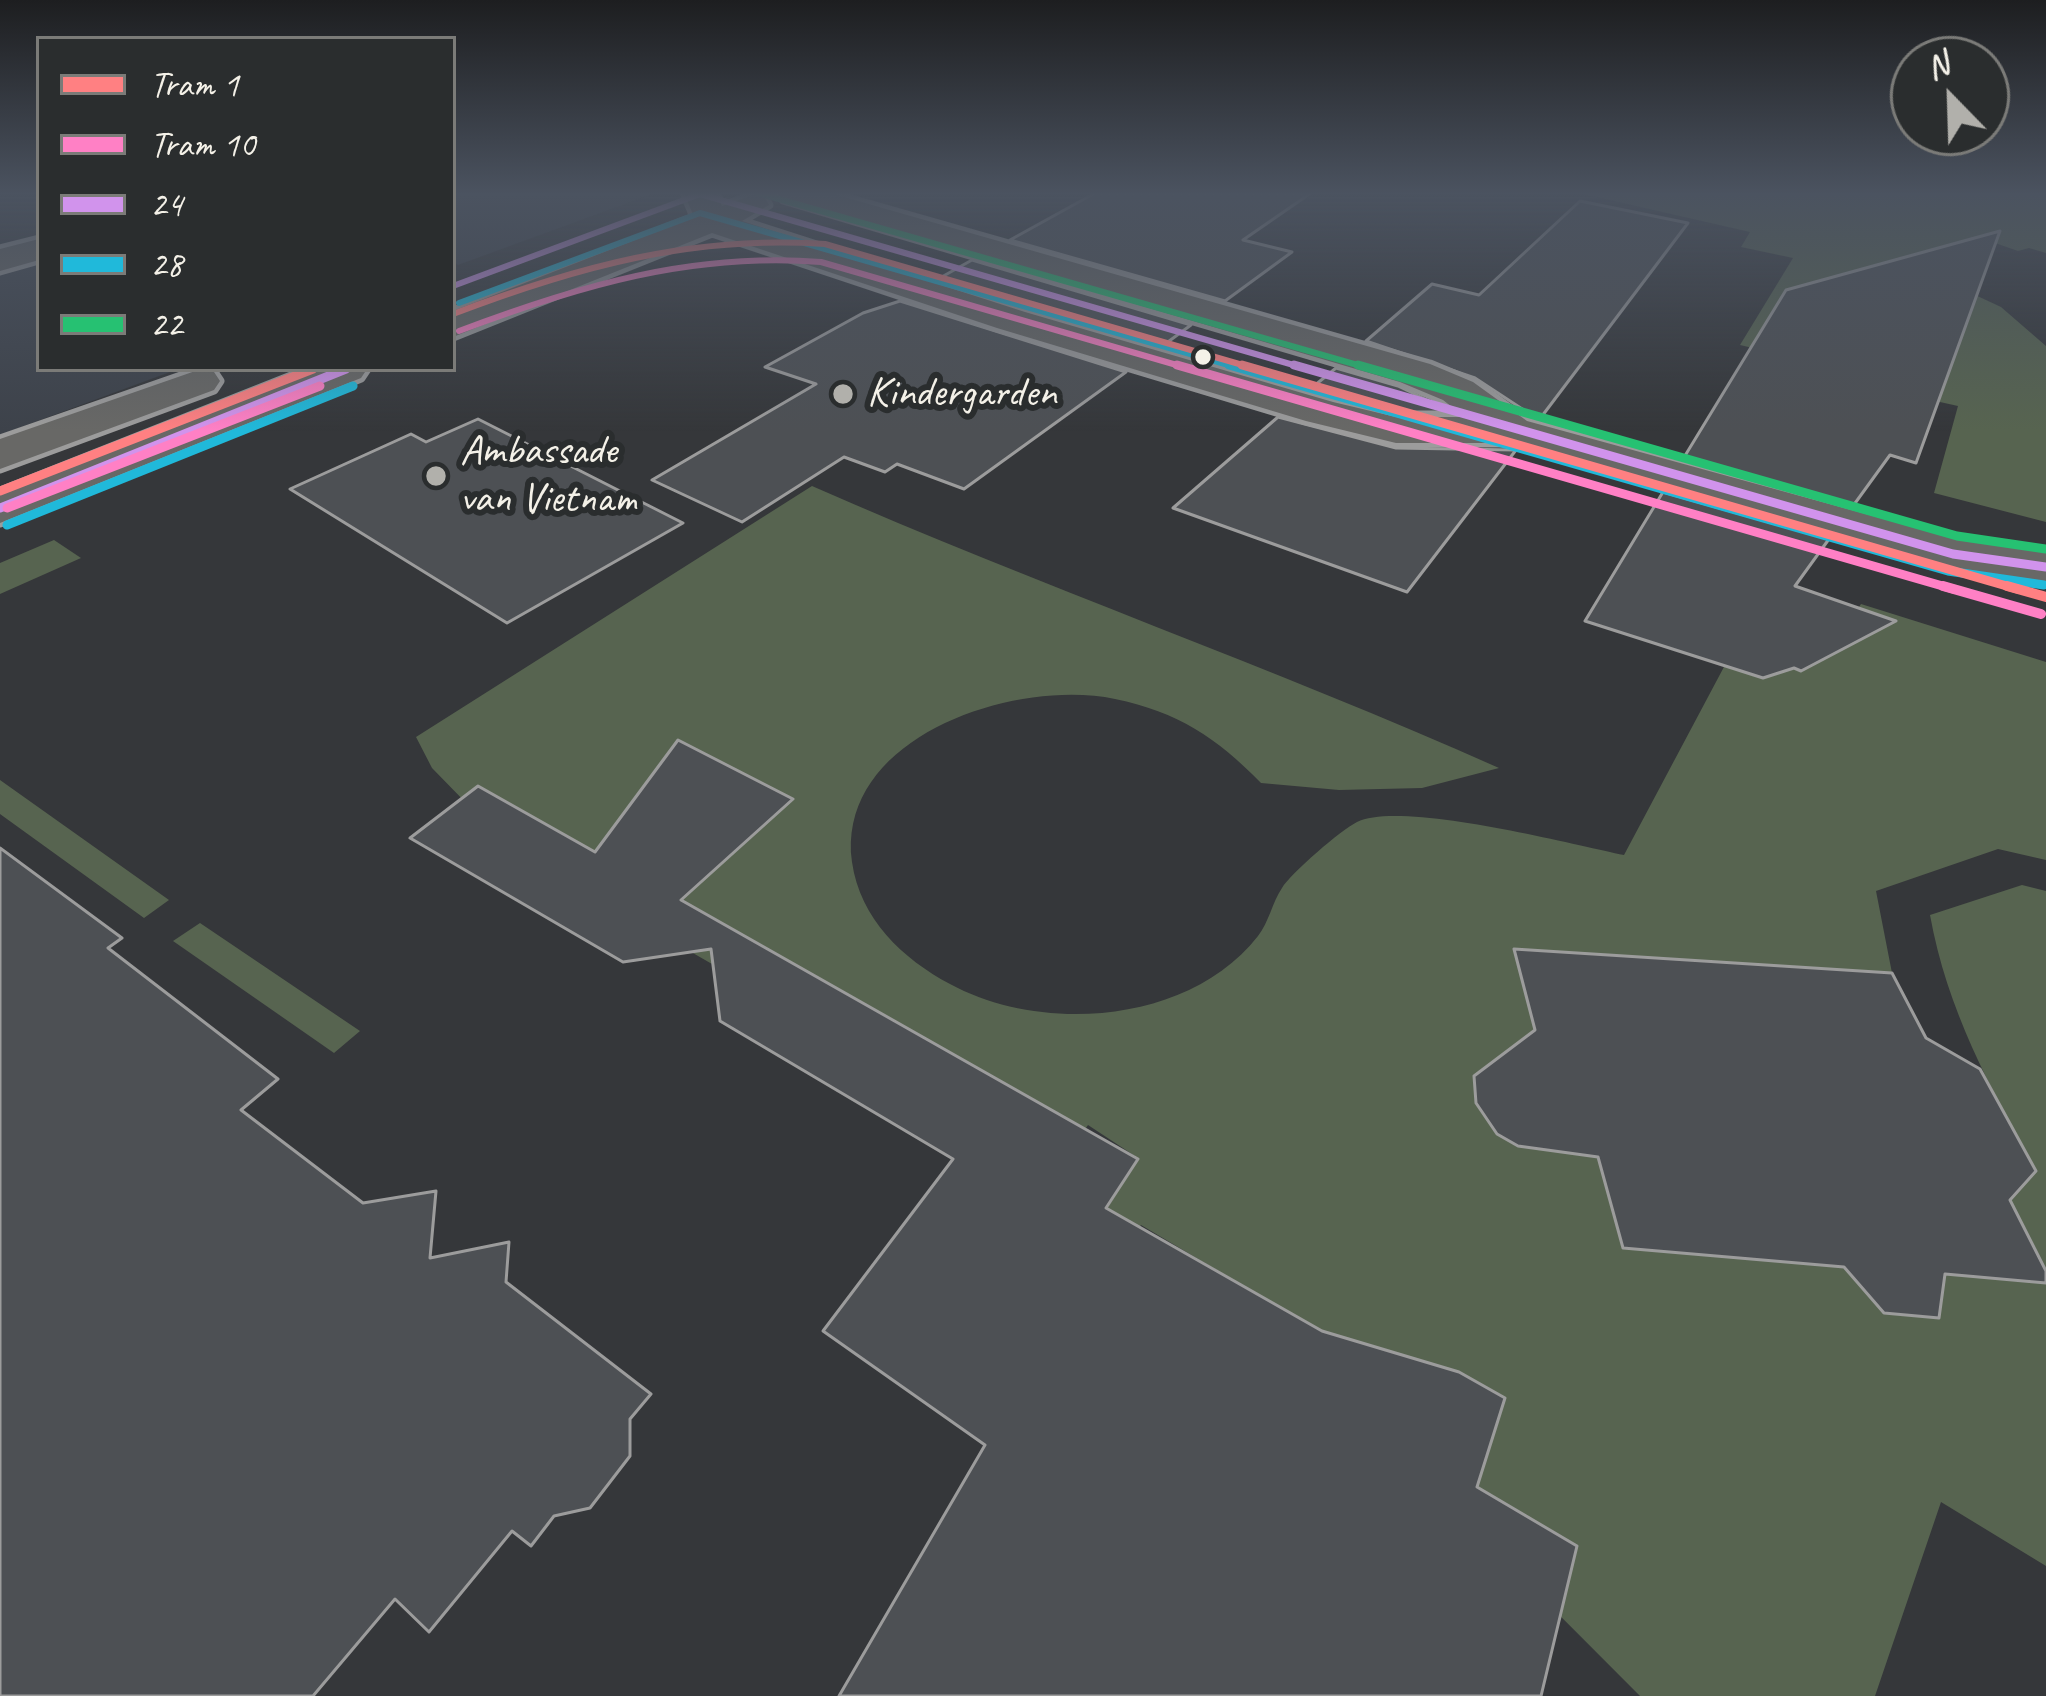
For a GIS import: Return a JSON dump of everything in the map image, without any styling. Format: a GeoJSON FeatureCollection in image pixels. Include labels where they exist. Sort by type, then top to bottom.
{"type":"FeatureCollection","features":[{"type":"Feature","properties":{"kind":"street"},"geometry":{"type":"LineString","coordinates":[[456,285],[494,272]]}},
{"type":"Feature","properties":{"kind":"street"},"geometry":{"type":"LineString","coordinates":[[456,324],[560,272]]}},
{"type":"Feature","properties":{"kind":"street"},"geometry":{"type":"LineString","coordinates":[[889,272],[1011,320],[1321,412],[1396,430],[1511,430],[1953,554],[2046,567]]}},
{"type":"Feature","properties":{"kind":"street"},"geometry":{"type":"LineString","coordinates":[[1067,272],[1415,373],[1458,391],[1511,430]]}},
{"type":"Feature","properties":{"kind":"street"},"geometry":{"type":"LineString","coordinates":[[0,455],[223,372]]}},
{"type":"Feature","properties":{"kind":"street"},"geometry":{"type":"LineString","coordinates":[[0,508],[339,372]]}},
{"type":"Feature","properties":{"kind":"street"},"geometry":{"type":"LineString","coordinates":[[1953,554],[2046,600]]}},
{"type":"Feature","properties":{"kind":"shaded area"},"geometry":{"type":"Polygon","coordinates":[[[0,272],[36,272],[36,372],[170,372],[0,435],[0,272]]]}},
{"type":"Feature","properties":{"kind":"green space"},"geometry":{"type":"Polygon","coordinates":[[[1784,272],[1940,272],[1943,280],[2001,307],[2046,346],[2046,522],[1934,493],[1958,406],[1913,396],[1915,386],[1740,345],[1784,272]]]}},
{"type":"Feature","properties":{"kind":"green space"},"geometry":{"type":"Polygon","coordinates":[[[812,486],[1499,768],[1422,788],[1339,790],[1261,783],[1228,752],[1177,719],[1138,704],[1075,695],[984,708],[940,725],[902,750],[872,780],[855,818],[852,862],[857,883],[874,919],[916,962],[987,1000],[1027,1010],[1113,1012],[1194,988],[1229,965],[1258,936],[1287,881],[1357,822],[1409,816],[1446,820],[1624,855],[1725,665],[1763,678],[1777,673],[1781,664],[1852,618],[1861,604],[2046,662],[2046,860],[1998,849],[1876,891],[1892,973],[1514,950],[1543,1061],[1844,1267],[1884,1313],[1938,1318],[1945,1274],[2046,1283],[2046,1566],[1941,1502],[1875,1696],[1640,1696],[1284,1339],[1257,1294],[1141,1225],[1127,1247],[1096,1227],[1138,1158],[1088,1125],[1077,1141],[968,1111],[510,848],[432,768],[416,737],[812,486]]]}},
{"type":"Feature","properties":{"kind":"green space"},"geometry":{"type":"Polygon","coordinates":[[[54,540],[81,558],[0,594],[0,563],[54,540]]]}},
{"type":"Feature","properties":{"kind":"green space"},"geometry":{"type":"Polygon","coordinates":[[[0,780],[169,900],[144,918],[0,814],[0,780]]]}},
{"type":"Feature","properties":{"kind":"green space"},"geometry":{"type":"Polygon","coordinates":[[[2022,885],[2046,891],[2046,1271],[2010,1200],[2036,1171],[1959,1016],[1930,915],[2022,885]]]}},
{"type":"Feature","properties":{"kind":"green space"},"geometry":{"type":"Polygon","coordinates":[[[200,923],[360,1031],[334,1053],[173,941],[200,923]]]}},
{"type":"Feature","properties":{"kind":"building"},"geometry":{"type":"Polygon","coordinates":[[[950,272],[1013,272],[1191,325],[1161,347],[938,279],[950,272]]]}},
{"type":"Feature","properties":{"kind":"building"},"geometry":{"type":"Polygon","coordinates":[[[1123,272],[1264,272],[1225,301],[1123,272]]]}},
{"type":"Feature","properties":{"kind":"building"},"geometry":{"type":"Polygon","coordinates":[[[1504,272],[1651,272],[1539,420],[1475,378],[1366,341],[1432,284],[1479,295],[1504,272]]]}},
{"type":"Feature","properties":{"kind":"building"},"geometry":{"type":"Polygon","coordinates":[[[1851,272],[1985,272],[1916,463],[1890,455],[1853,506],[1683,459],[1786,290],[1851,272]]]}},
{"type":"Feature","properties":{"kind":"building"},"geometry":{"type":"Polygon","coordinates":[[[900,301],[1126,372],[964,489],[897,464],[885,472],[844,457],[742,522],[652,480],[816,384],[765,367],[863,313],[900,301]]]}},
{"type":"Feature","properties":{"kind":"building"},"geometry":{"type":"Polygon","coordinates":[[[1336,368],[1398,386],[1452,412],[1397,412],[1309,390],[1336,368]]]}},
{"type":"Feature","properties":{"kind":"building"},"geometry":{"type":"Polygon","coordinates":[[[1278,417],[1396,448],[1516,450],[1407,592],[1173,508],[1278,417]]]}},
{"type":"Feature","properties":{"kind":"building"},"geometry":{"type":"Polygon","coordinates":[[[478,419],[683,523],[507,623],[290,489],[411,434],[426,442],[478,419]]]}},
{"type":"Feature","properties":{"kind":"building"},"geometry":{"type":"Polygon","coordinates":[[[1663,492],[1829,539],[1795,586],[1896,621],[1801,671],[1794,668],[1763,678],[1585,621],[1663,492]]]}},
{"type":"Feature","properties":{"kind":"building"},"geometry":{"type":"Polygon","coordinates":[[[678,740],[793,799],[681,900],[1138,1159],[1106,1208],[1322,1331],[1459,1372],[1505,1398],[1477,1487],[1577,1546],[1541,1696],[839,1696],[985,1445],[823,1331],[953,1159],[720,1021],[711,949],[623,962],[410,838],[478,786],[595,852],[678,740]]]}},
{"type":"Feature","properties":{"kind":"building"},"geometry":{"type":"Polygon","coordinates":[[[0,848],[122,938],[108,948],[278,1079],[241,1110],[363,1203],[436,1191],[430,1258],[509,1242],[506,1282],[651,1394],[630,1419],[630,1456],[590,1508],[554,1516],[531,1546],[512,1531],[429,1632],[395,1599],[313,1696],[0,1696],[0,848]]]}},
{"type":"Feature","properties":{"kind":"building"},"geometry":{"type":"Polygon","coordinates":[[[1514,949],[1892,973],[1926,1038],[1980,1069],[2036,1171],[2010,1200],[2046,1271],[2046,1283],[1945,1274],[1939,1318],[1884,1313],[1844,1267],[1623,1248],[1598,1157],[1518,1146],[1497,1134],[1476,1103],[1474,1076],[1535,1030],[1514,949]]]}},
{"type":"Feature","properties":{"kind":"tram line","name":"1"},"geometry":{"type":"LineString","coordinates":[[456,313],[570,272]]}},
{"type":"Feature","properties":{"kind":"tram line","name":"10"},"geometry":{"type":"LineString","coordinates":[[459,331],[642,272]]}},
{"type":"Feature","properties":{"kind":"tram line","name":"10"},"geometry":{"type":"LineString","coordinates":[[856,272],[2041,614]]}},
{"type":"Feature","properties":{"kind":"tram line","name":"1"},"geometry":{"type":"LineString","coordinates":[[922,272],[2046,597]]}},
{"type":"Feature","properties":{"kind":"tram line","name":"1"},"geometry":{"type":"LineString","coordinates":[[0,491],[305,372]]}},
{"type":"Feature","properties":{"kind":"tram line","name":"10"},"geometry":{"type":"LineString","coordinates":[[7,508],[320,386]]}},
{"type":"Feature","properties":{"kind":"transit line","name":"24"},"geometry":{"type":"LineString","coordinates":[[456,285],[490,272]]}},
{"type":"Feature","properties":{"kind":"transit line","name":"28"},"geometry":{"type":"LineString","coordinates":[[459,303],[542,272]]}},
{"type":"Feature","properties":{"kind":"transit line","name":"28"},"geometry":{"type":"LineString","coordinates":[[906,272],[1948,571],[2044,585]]}},
{"type":"Feature","properties":{"kind":"transit line","name":"24"},"geometry":{"type":"LineString","coordinates":[[972,272],[1953,554],[2046,567]]}},
{"type":"Feature","properties":{"kind":"transit line","name":"22"},"geometry":{"type":"LineString","coordinates":[[1035,272],[1957,536],[2046,549]]}},
{"type":"Feature","properties":{"kind":"transit line","name":"24"},"geometry":{"type":"LineString","coordinates":[[0,508],[339,372]]}},
{"type":"Feature","properties":{"kind":"transit line","name":"28"},"geometry":{"type":"LineString","coordinates":[[7,525],[353,386]]}},
{"type":"Feature","properties":{"kind":"place","name":"Kindergarden"},"geometry":{"type":"Point","coordinates":[843,394]}},
{"type":"Feature","properties":{"kind":"place","name":"Ambassade van Vietnam"},"geometry":{"type":"Point","coordinates":[436,476]}}]}
